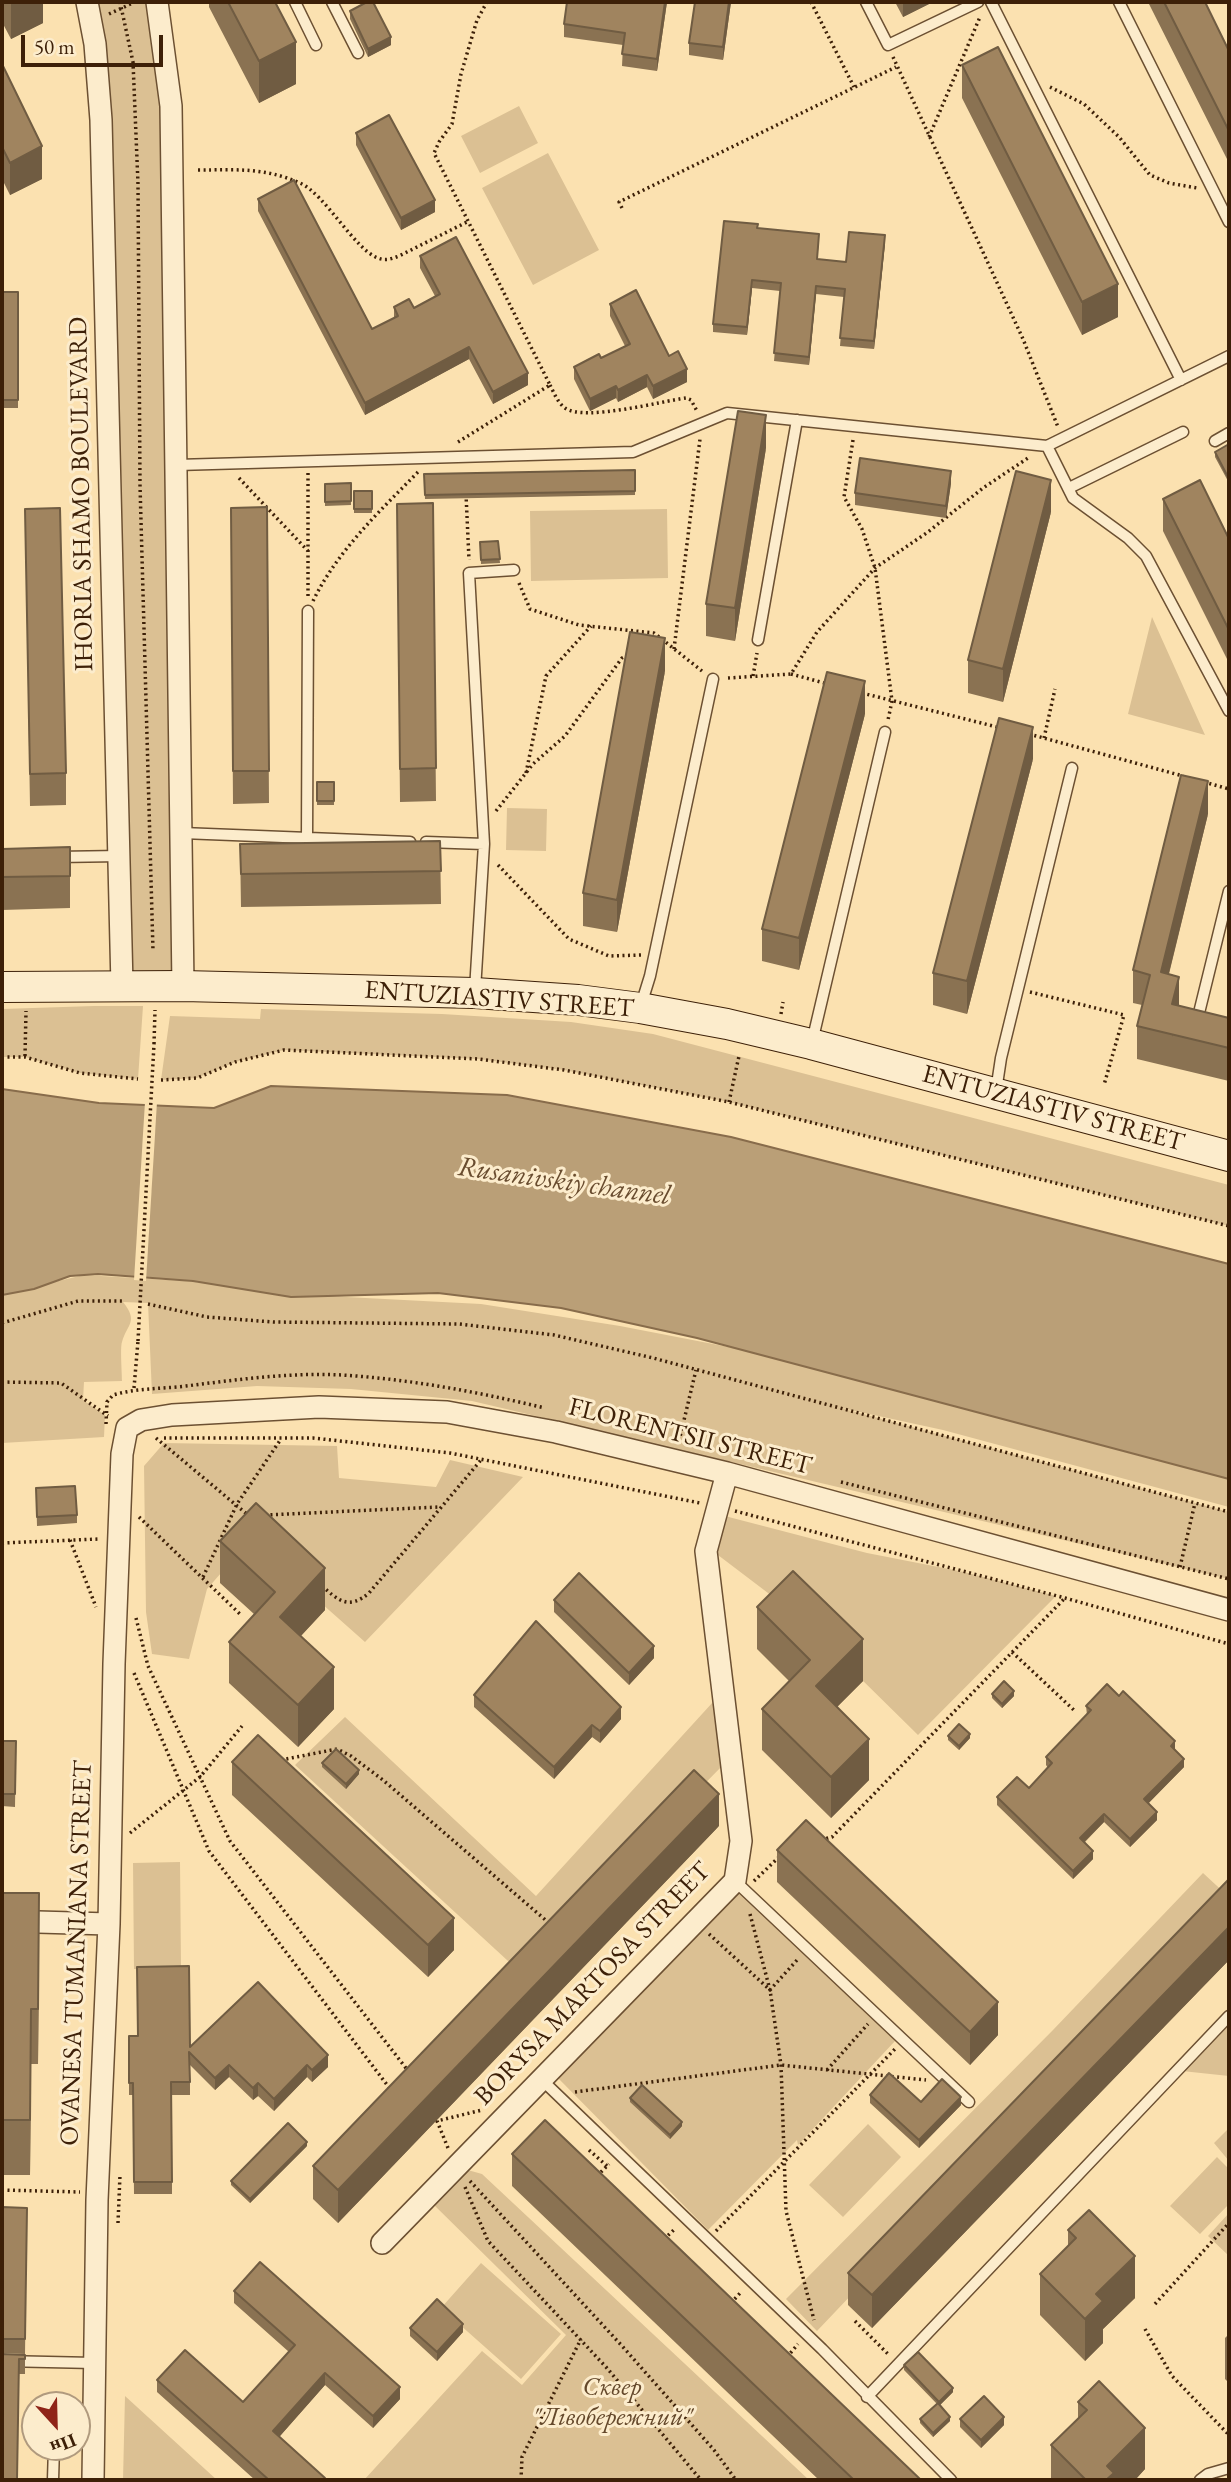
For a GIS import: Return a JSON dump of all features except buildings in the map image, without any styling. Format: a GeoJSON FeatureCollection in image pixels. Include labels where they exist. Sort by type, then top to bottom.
{"type":"FeatureCollection","features":[{"type":"Feature","properties":{"kind":"street"},"geometry":{"type":"LineString","coordinates":[[157,2],[171,106],[183,986]]}},
{"type":"Feature","properties":{"kind":"street","name":"IHORIA SHAMO BOULEVARD"},"geometry":{"type":"LineString","coordinates":[[89,12],[95,44],[101,120],[122,986]]}},
{"type":"Feature","properties":{"kind":"street","name":"ENTUZIASTIV STREET"},"geometry":{"type":"LineString","coordinates":[[2,987],[183,986],[475,993],[578,1000],[640,1008],[727,1024],[811,1044],[1229,1156]]}},
{"type":"Feature","properties":{"kind":"street","name":"FLORENTSII STREET"},"geometry":{"type":"LineString","coordinates":[[127,1428],[141,1420],[172,1415],[319,1407],[447,1412],[556,1432],[727,1473],[1229,1610]]}},
{"type":"Feature","properties":{"kind":"street","name":"OVANESA TUMANIANA STREET"},"geometry":{"type":"LineString","coordinates":[[93,2480],[87,2438],[94,2362],[97,2200],[109,1924],[114,1664],[122,1454],[127,1428]]}},
{"type":"Feature","properties":{"kind":"street","name":"BORYSA MARTOSA STREET"},"geometry":{"type":"LineString","coordinates":[[382,2243],[457,2167],[548,2087],[695,1921],[739,1886],[741,1841],[706,1551],[727,1473]]}},
{"type":"Feature","properties":{"kind":"street"},"geometry":{"type":"LineString","coordinates":[[2,1922],[109,1924]]}},
{"type":"Feature","properties":{"kind":"lane"},"geometry":{"type":"LineString","coordinates":[[308,2],[296,4],[316,45]]}},
{"type":"Feature","properties":{"kind":"lane"},"geometry":{"type":"LineString","coordinates":[[332,2],[358,53]]}},
{"type":"Feature","properties":{"kind":"lane"},"geometry":{"type":"LineString","coordinates":[[866,2],[888,46],[978,2]]}},
{"type":"Feature","properties":{"kind":"lane"},"geometry":{"type":"LineString","coordinates":[[991,2],[1181,380]]}},
{"type":"Feature","properties":{"kind":"lane"},"geometry":{"type":"LineString","coordinates":[[1119,2],[1229,222]]}},
{"type":"Feature","properties":{"kind":"lane"},"geometry":{"type":"LineString","coordinates":[[177,465],[633,452],[726,413],[1047,446],[1229,357]]}},
{"type":"Feature","properties":{"kind":"lane"},"geometry":{"type":"LineString","coordinates":[[758,640],[797,420]]}},
{"type":"Feature","properties":{"kind":"lane"},"geometry":{"type":"LineString","coordinates":[[1069,488],[1183,432]]}},
{"type":"Feature","properties":{"kind":"lane"},"geometry":{"type":"LineString","coordinates":[[1215,442],[1229,433]]}},
{"type":"Feature","properties":{"kind":"lane"},"geometry":{"type":"LineString","coordinates":[[1047,446],[1073,498],[1128,538],[1146,556],[1229,711]]}},
{"type":"Feature","properties":{"kind":"lane"},"geometry":{"type":"LineString","coordinates":[[475,993],[484,844],[469,573],[514,570]]}},
{"type":"Feature","properties":{"kind":"lane"},"geometry":{"type":"LineString","coordinates":[[307,839],[308,611]]}},
{"type":"Feature","properties":{"kind":"lane"},"geometry":{"type":"LineString","coordinates":[[640,1008],[713,679]]}},
{"type":"Feature","properties":{"kind":"lane"},"geometry":{"type":"LineString","coordinates":[[811,1044],[885,732]]}},
{"type":"Feature","properties":{"kind":"lane"},"geometry":{"type":"LineString","coordinates":[[996,1094],[1018,989],[1072,768]]}},
{"type":"Feature","properties":{"kind":"lane"},"geometry":{"type":"LineString","coordinates":[[182,832],[484,844]]}},
{"type":"Feature","properties":{"kind":"lane"},"geometry":{"type":"LineString","coordinates":[[40,857],[120,856]]}},
{"type":"Feature","properties":{"kind":"lane"},"geometry":{"type":"LineString","coordinates":[[1198,1017],[1229,891]]}},
{"type":"Feature","properties":{"kind":"lane"},"geometry":{"type":"LineString","coordinates":[[739,1886],[970,2102]]}},
{"type":"Feature","properties":{"kind":"lane"},"geometry":{"type":"LineString","coordinates":[[867,2398],[1229,2016]]}},
{"type":"Feature","properties":{"kind":"lane"},"geometry":{"type":"LineString","coordinates":[[548,2087],[822,2349],[867,2398],[951,2480]]}},
{"type":"Feature","properties":{"kind":"lane"},"geometry":{"type":"LineString","coordinates":[[2,2361],[94,2362]]}},
{"type":"Feature","properties":{"kind":"lane"},"geometry":{"type":"LineString","coordinates":[[53,2480],[54,2461]]}},
{"type":"Feature","properties":{"kind":"lane"},"geometry":{"type":"LineString","coordinates":[[1200,2480],[1208,2474],[1229,2468]]}},
{"type":"Feature","properties":{"kind":"path"},"geometry":{"type":"LineString","coordinates":[[120,2],[132,62],[138,184],[140,485],[153,951]]}},
{"type":"Feature","properties":{"kind":"path"},"geometry":{"type":"LineString","coordinates":[[89,12],[121,8],[135,2]]}},
{"type":"Feature","properties":{"kind":"path"},"geometry":{"type":"LineString","coordinates":[[487,2],[477,20],[461,74],[452,124],[434,153],[562,406],[575,412],[649,406],[686,398],[694,404],[702,423],[674,649]]}},
{"type":"Feature","properties":{"kind":"path"},"geometry":{"type":"LineString","coordinates":[[811,2],[854,87]]}},
{"type":"Feature","properties":{"kind":"path"},"geometry":{"type":"LineString","coordinates":[[929,137],[981,14]]}},
{"type":"Feature","properties":{"kind":"path"},"geometry":{"type":"LineString","coordinates":[[622,208],[619,202],[897,66],[1023,339],[1062,438]]}},
{"type":"Feature","properties":{"kind":"path"},"geometry":{"type":"LineString","coordinates":[[1029,78],[1084,104],[1119,137],[1150,175],[1169,183],[1214,191]]}},
{"type":"Feature","properties":{"kind":"path"},"geometry":{"type":"LineString","coordinates":[[198,170],[260,170],[303,184],[366,251],[377,258],[388,260],[399,256],[467,222]]}},
{"type":"Feature","properties":{"kind":"path"},"geometry":{"type":"LineString","coordinates":[[308,611],[324,580],[360,531],[431,458],[550,385]]}},
{"type":"Feature","properties":{"kind":"path"},"geometry":{"type":"LineString","coordinates":[[856,426],[844,497],[862,529],[875,568],[892,701]]}},
{"type":"Feature","properties":{"kind":"path"},"geometry":{"type":"LineString","coordinates":[[791,674],[817,632],[875,568],[928,532],[983,488],[1047,446]]}},
{"type":"Feature","properties":{"kind":"path"},"geometry":{"type":"LineString","coordinates":[[465,457],[469,573]]}},
{"type":"Feature","properties":{"kind":"path"},"geometry":{"type":"LineString","coordinates":[[308,461],[308,611]]}},
{"type":"Feature","properties":{"kind":"path"},"geometry":{"type":"LineString","coordinates":[[225,463],[308,551]]}},
{"type":"Feature","properties":{"kind":"path"},"geometry":{"type":"LineString","coordinates":[[514,570],[530,609],[579,625],[654,633],[713,679],[791,674],[829,684]]}},
{"type":"Feature","properties":{"kind":"path"},"geometry":{"type":"LineString","coordinates":[[526,773],[546,676],[591,626]]}},
{"type":"Feature","properties":{"kind":"path"},"geometry":{"type":"LineString","coordinates":[[753,677],[758,640]]}},
{"type":"Feature","properties":{"kind":"path"},"geometry":{"type":"LineString","coordinates":[[663,649],[674,649]]}},
{"type":"Feature","properties":{"kind":"path"},"geometry":{"type":"LineString","coordinates":[[631,653],[622,658],[565,736],[533,764],[497,810],[484,844],[496,863],[569,939],[609,956],[654,954]]}},
{"type":"Feature","properties":{"kind":"path"},"geometry":{"type":"LineString","coordinates":[[1044,738],[1055,689]]}},
{"type":"Feature","properties":{"kind":"path"},"geometry":{"type":"LineString","coordinates":[[855,691],[1006,729]]}},
{"type":"Feature","properties":{"kind":"path"},"geometry":{"type":"LineString","coordinates":[[1019,732],[1191,778]]}},
{"type":"Feature","properties":{"kind":"path"},"geometry":{"type":"LineString","coordinates":[[1204,782],[1229,789]]}},
{"type":"Feature","properties":{"kind":"path"},"geometry":{"type":"LineString","coordinates":[[1018,989],[1124,1015],[1104,1085]]}},
{"type":"Feature","properties":{"kind":"path"},"geometry":{"type":"LineString","coordinates":[[134,1388],[155,1008]]}},
{"type":"Feature","properties":{"kind":"path"},"geometry":{"type":"LineString","coordinates":[[25,1057],[26,1009]]}},
{"type":"Feature","properties":{"kind":"path"},"geometry":{"type":"LineString","coordinates":[[161,1080],[197,1078],[235,1062],[284,1050],[478,1059],[564,1070],[729,1101],[1229,1226]]}},
{"type":"Feature","properties":{"kind":"path"},"geometry":{"type":"LineString","coordinates":[[729,1101],[739,1056]]}},
{"type":"Feature","properties":{"kind":"path"},"geometry":{"type":"LineString","coordinates":[[2,1057],[25,1057],[80,1073],[138,1079]]}},
{"type":"Feature","properties":{"kind":"path"},"geometry":{"type":"LineString","coordinates":[[2,1324],[78,1301],[122,1301]]}},
{"type":"Feature","properties":{"kind":"path"},"geometry":{"type":"LineString","coordinates":[[149,1304],[207,1317],[273,1322],[459,1324],[554,1335],[696,1370],[1229,1512]]}},
{"type":"Feature","properties":{"kind":"path"},"geometry":{"type":"LineString","coordinates":[[679,1441],[696,1370]]}},
{"type":"Feature","properties":{"kind":"path"},"geometry":{"type":"LineString","coordinates":[[2,1382],[61,1383],[127,1428]]}},
{"type":"Feature","properties":{"kind":"path"},"geometry":{"type":"LineString","coordinates":[[156,1438],[249,1516]]}},
{"type":"Feature","properties":{"kind":"path"},"geometry":{"type":"LineString","coordinates":[[149,1442],[156,1438],[313,1438],[450,1453],[717,1506],[1229,1644]]}},
{"type":"Feature","properties":{"kind":"path"},"geometry":{"type":"LineString","coordinates":[[203,1577],[237,1504],[282,1438]]}},
{"type":"Feature","properties":{"kind":"path"},"geometry":{"type":"LineString","coordinates":[[316,1580],[335,1598],[348,1603],[360,1600],[369,1593],[481,1460]]}},
{"type":"Feature","properties":{"kind":"path"},"geometry":{"type":"LineString","coordinates":[[1180,1567],[1195,1503]]}},
{"type":"Feature","properties":{"kind":"path"},"geometry":{"type":"LineString","coordinates":[[263,1515],[441,1507]]}},
{"type":"Feature","properties":{"kind":"path"},"geometry":{"type":"LineString","coordinates":[[132,1511],[242,1616]]}},
{"type":"Feature","properties":{"kind":"path"},"geometry":{"type":"LineString","coordinates":[[2,1543],[102,1539]]}},
{"type":"Feature","properties":{"kind":"path"},"geometry":{"type":"LineString","coordinates":[[70,1540],[98,1613]]}},
{"type":"Feature","properties":{"kind":"path"},"geometry":{"type":"LineString","coordinates":[[820,1840],[832,1837],[1065,1598]]}},
{"type":"Feature","properties":{"kind":"path"},"geometry":{"type":"LineString","coordinates":[[132,1627],[134,1615],[148,1666],[230,1841],[411,2075]]}},
{"type":"Feature","properties":{"kind":"path"},"geometry":{"type":"LineString","coordinates":[[1012,1652],[1076,1712]]}},
{"type":"Feature","properties":{"kind":"path"},"geometry":{"type":"LineString","coordinates":[[131,1678],[131,1665],[209,1851],[394,2094]]}},
{"type":"Feature","properties":{"kind":"path"},"geometry":{"type":"LineString","coordinates":[[128,1822],[128,1835],[200,1777],[242,1726]]}},
{"type":"Feature","properties":{"kind":"path"},"geometry":{"type":"LineString","coordinates":[[279,1761],[337,1749],[351,1756],[383,1780],[551,1925]]}},
{"type":"Feature","properties":{"kind":"path"},"geometry":{"type":"LineString","coordinates":[[785,1852],[739,1886],[770,1990],[781,2065],[786,2211],[822,2349]]}},
{"type":"Feature","properties":{"kind":"path"},"geometry":{"type":"LineString","coordinates":[[695,1921],[770,1990]]}},
{"type":"Feature","properties":{"kind":"path"},"geometry":{"type":"LineString","coordinates":[[770,1990],[806,1949]]}},
{"type":"Feature","properties":{"kind":"path"},"geometry":{"type":"LineString","coordinates":[[827,2070],[876,2015]]}},
{"type":"Feature","properties":{"kind":"path"},"geometry":{"type":"LineString","coordinates":[[708,2240],[903,2040]]}},
{"type":"Feature","properties":{"kind":"path"},"geometry":{"type":"LineString","coordinates":[[548,2087],[781,2065],[949,2083]]}},
{"type":"Feature","properties":{"kind":"path"},"geometry":{"type":"LineString","coordinates":[[437,2120],[488,2241],[580,2339],[701,2480]]}},
{"type":"Feature","properties":{"kind":"path"},"geometry":{"type":"LineString","coordinates":[[589,2150],[607,2166]]}},
{"type":"Feature","properties":{"kind":"path"},"geometry":{"type":"LineString","coordinates":[[591,2182],[618,2155]]}},
{"type":"Feature","properties":{"kind":"path"},"geometry":{"type":"LineString","coordinates":[[118,2230],[120,2163]]}},
{"type":"Feature","properties":{"kind":"path"},"geometry":{"type":"LineString","coordinates":[[457,2167],[631,2356],[714,2450],[736,2480]]}},
{"type":"Feature","properties":{"kind":"path"},"geometry":{"type":"LineString","coordinates":[[2,2190],[82,2192]]}},
{"type":"Feature","properties":{"kind":"path"},"geometry":{"type":"LineString","coordinates":[[658,2245],[685,2219]]}},
{"type":"Feature","properties":{"kind":"path"},"geometry":{"type":"LineString","coordinates":[[1155,2304],[1229,2223]]}},
{"type":"Feature","properties":{"kind":"path"},"geometry":{"type":"LineString","coordinates":[[725,2310],[751,2281]]}},
{"type":"Feature","properties":{"kind":"path"},"geometry":{"type":"LineString","coordinates":[[855,2321],[898,2364]]}},
{"type":"Feature","properties":{"kind":"path"},"geometry":{"type":"LineString","coordinates":[[1145,2329],[1172,2375],[1229,2435]]}},
{"type":"Feature","properties":{"kind":"path"},"geometry":{"type":"LineString","coordinates":[[781,2363],[807,2335]]}},
{"type":"Feature","properties":{"kind":"path"},"geometry":{"type":"LineString","coordinates":[[521,2480],[522,2457],[580,2339]]}},
{"type":"Feature","properties":{"kind":"green space"},"geometry":{"type":"Polygon","coordinates":[[[87,2],[157,2],[162,28],[183,986],[122,986],[87,2]]]}},
{"type":"Feature","properties":{"kind":"green space"},"geometry":{"type":"Polygon","coordinates":[[[519,106],[538,143],[480,173],[461,136],[519,106]]]}},
{"type":"Feature","properties":{"kind":"green space"},"geometry":{"type":"Polygon","coordinates":[[[548,153],[599,250],[533,285],[482,188],[548,153]]]}},
{"type":"Feature","properties":{"kind":"green space"},"geometry":{"type":"Polygon","coordinates":[[[667,509],[668,578],[531,581],[530,511],[667,509]]]}},
{"type":"Feature","properties":{"kind":"green space"},"geometry":{"type":"Polygon","coordinates":[[[1152,617],[1205,735],[1128,714],[1152,617]]]}},
{"type":"Feature","properties":{"kind":"green space"},"geometry":{"type":"Polygon","coordinates":[[[507,808],[547,809],[546,851],[506,850],[507,808]]]}},
{"type":"Feature","properties":{"kind":"green space"},"geometry":{"type":"Polygon","coordinates":[[[143,1006],[138,1079],[80,1073],[25,1057],[2,1057],[2,1009],[143,1006]]]}},
{"type":"Feature","properties":{"kind":"green space"},"geometry":{"type":"Polygon","coordinates":[[[261,1009],[442,1014],[571,1022],[653,1034],[1229,1185],[1229,1226],[729,1102],[564,1070],[478,1059],[284,1050],[235,1062],[197,1078],[161,1080],[170,1016],[260,1019],[261,1009]]]}},
{"type":"Feature","properties":{"kind":"green space"},"geometry":{"type":"Polygon","coordinates":[[[84,1275],[186,1281],[327,1296],[481,1304],[620,1326],[739,1349],[1148,1458],[1229,1470],[1229,1507],[943,1430],[837,1407],[1229,1512],[1229,1579],[472,1401],[351,1389],[257,1386],[152,1394],[148,1303],[123,1302],[131,1319],[121,1345],[122,1381],[84,1382],[83,1400],[105,1415],[104,1437],[2,1443],[2,1294],[84,1275]]]}},
{"type":"Feature","properties":{"kind":"green space"},"geometry":{"type":"Polygon","coordinates":[[[164,1443],[337,1446],[339,1478],[436,1487],[450,1460],[523,1477],[365,1642],[250,1540],[207,1589],[189,1659],[152,1654],[146,1612],[144,1466],[164,1443]]]}},
{"type":"Feature","properties":{"kind":"green space"},"geometry":{"type":"Polygon","coordinates":[[[721,1515],[867,1553],[964,1572],[1056,1596],[918,1735],[793,1612],[714,1552],[721,1515]]]}},
{"type":"Feature","properties":{"kind":"green space"},"geometry":{"type":"Polygon","coordinates":[[[713,1702],[724,1764],[520,1972],[295,1765],[345,1717],[536,1896],[713,1702]]]}},
{"type":"Feature","properties":{"kind":"green space"},"geometry":{"type":"Polygon","coordinates":[[[180,1862],[181,1968],[134,1969],[133,1863],[180,1862]]]}},
{"type":"Feature","properties":{"kind":"green space"},"geometry":{"type":"Polygon","coordinates":[[[1203,1873],[1229,1897],[817,2331],[786,2299],[1053,2030],[1203,1873]]]}},
{"type":"Feature","properties":{"kind":"green space"},"geometry":{"type":"Polygon","coordinates":[[[736,1891],[895,2041],[798,2145],[797,2140],[708,2230],[557,2077],[736,1891]]]}},
{"type":"Feature","properties":{"kind":"green space"},"geometry":{"type":"Polygon","coordinates":[[[1229,2022],[1229,2076],[1182,2071],[1229,2022]]]}},
{"type":"Feature","properties":{"kind":"green space"},"geometry":{"type":"Polygon","coordinates":[[[868,2124],[901,2157],[843,2217],[809,2185],[868,2124]]]}},
{"type":"Feature","properties":{"kind":"green space"},"geometry":{"type":"Polygon","coordinates":[[[1229,2128],[1229,2161],[1214,2143],[1229,2128]]]}},
{"type":"Feature","properties":{"kind":"green space"},"geometry":{"type":"Polygon","coordinates":[[[1217,2157],[1229,2169],[1229,2204],[1200,2234],[1170,2206],[1217,2157]]]}},
{"type":"Feature","properties":{"kind":"green space","name":"Сквер \"Лівобережний\""},"geometry":{"type":"Polygon","coordinates":[[[457,2167],[482,2174],[809,2480],[364,2480],[482,2351],[522,2385],[566,2335],[433,2204],[457,2167]]]}},
{"type":"Feature","properties":{"kind":"green space"},"geometry":{"type":"Polygon","coordinates":[[[1229,2213],[1229,2256],[1208,2236],[1229,2213]]]}},
{"type":"Feature","properties":{"kind":"green space"},"geometry":{"type":"Polygon","coordinates":[[[481,2263],[561,2334],[521,2379],[441,2308],[481,2263]]]}},
{"type":"Feature","properties":{"kind":"green space"},"geometry":{"type":"Polygon","coordinates":[[[125,2396],[217,2480],[123,2480],[125,2396]]]}},
{"type":"Feature","properties":{"kind":"water","name":"Rusanivskiy channel"},"geometry":{"type":"Polygon","coordinates":[[[271,1086],[507,1095],[731,1137],[1229,1264],[1229,1479],[697,1338],[561,1308],[438,1293],[291,1297],[193,1281],[98,1274],[70,1276],[34,1289],[2,1295],[2,1089],[99,1103],[214,1108],[271,1086]]]}},
{"type":"Feature","properties":{"kind":"pier"},"geometry":{"type":"Polygon","coordinates":[[[145,1102],[157,1102],[146,1281],[134,1280],[145,1102]]]}}]}
